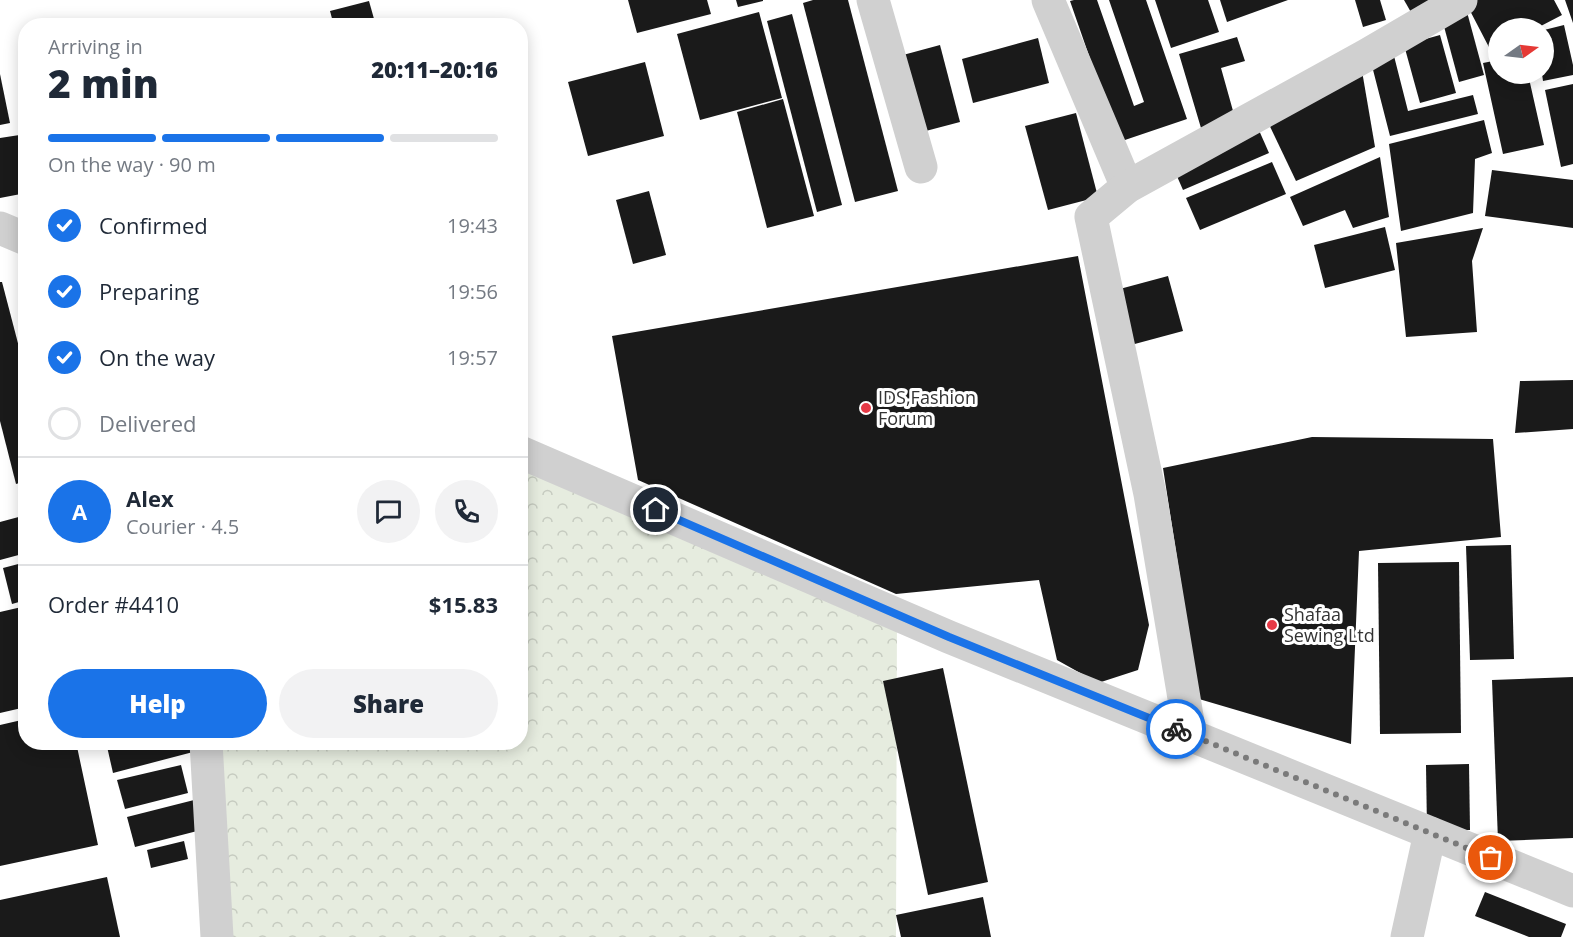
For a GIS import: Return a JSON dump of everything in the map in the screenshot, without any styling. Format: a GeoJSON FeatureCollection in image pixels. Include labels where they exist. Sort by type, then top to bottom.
{"type":"FeatureCollection","features":[{"type":"Feature","properties":{"kind":"street"},"geometry":{"type":"LineString","coordinates":[[873,0],[921,167]]}},
{"type":"Feature","properties":{"kind":"street"},"geometry":{"type":"LineString","coordinates":[[1048,0],[1127,188]]}},
{"type":"Feature","properties":{"kind":"street"},"geometry":{"type":"LineString","coordinates":[[1190,734],[1150,494],[1091,217],[1127,188],[1461,0]]}},
{"type":"Feature","properties":{"kind":"street"},"geometry":{"type":"LineString","coordinates":[[0,228],[18,236]]}},
{"type":"Feature","properties":{"kind":"street"},"geometry":{"type":"LineString","coordinates":[[528,455],[928,628],[1573,891]]}},
{"type":"Feature","properties":{"kind":"street"},"geometry":{"type":"LineString","coordinates":[[206,750],[217,937]]}},
{"type":"Feature","properties":{"kind":"street"},"geometry":{"type":"LineString","coordinates":[[1407,937],[1430,833]]}},
{"type":"Feature","properties":{"kind":"green space"},"geometry":{"type":"Polygon","coordinates":[[[528,455],[897,614],[896,937],[217,937],[206,750],[528,750],[528,455]]]}},
{"type":"Feature","properties":{"kind":"building"},"geometry":{"type":"Polygon","coordinates":[[[628,0],[707,0],[711,14],[637,33],[628,0]]]}},
{"type":"Feature","properties":{"kind":"building"},"geometry":{"type":"Polygon","coordinates":[[[736,0],[763,0],[763,1],[738,7],[736,0]]]}},
{"type":"Feature","properties":{"kind":"building"},"geometry":{"type":"Polygon","coordinates":[[[813,0],[848,0],[898,191],[855,202],[803,3],[813,0]]]}},
{"type":"Feature","properties":{"kind":"building"},"geometry":{"type":"Polygon","coordinates":[[[1097,0],[1134,106],[1144,102],[1109,0],[1146,0],[1187,119],[1119,142],[1070,1],[1097,0]]]}},
{"type":"Feature","properties":{"kind":"building"},"geometry":{"type":"Polygon","coordinates":[[[1155,0],[1208,0],[1219,32],[1171,48],[1155,0]]]}},
{"type":"Feature","properties":{"kind":"building"},"geometry":{"type":"Polygon","coordinates":[[[1220,0],[1288,0],[1227,22],[1220,0]]]}},
{"type":"Feature","properties":{"kind":"building"},"geometry":{"type":"Polygon","coordinates":[[[1355,0],[1380,0],[1386,20],[1363,27],[1355,0]]]}},
{"type":"Feature","properties":{"kind":"building"},"geometry":{"type":"Polygon","coordinates":[[[1404,0],[1439,0],[1412,14],[1404,0]]]}},
{"type":"Feature","properties":{"kind":"building"},"geometry":{"type":"Polygon","coordinates":[[[1472,0],[1554,0],[1562,15],[1554,19],[1488,18],[1488,45],[1466,3],[1472,0]]]}},
{"type":"Feature","properties":{"kind":"building"},"geometry":{"type":"Polygon","coordinates":[[[1565,0],[1573,0],[1573,23],[1565,0]]]}},
{"type":"Feature","properties":{"kind":"building"},"geometry":{"type":"Polygon","coordinates":[[[369,1],[374,18],[332,18],[330,11],[369,1]]]}},
{"type":"Feature","properties":{"kind":"building"},"geometry":{"type":"Polygon","coordinates":[[[759,12],[782,98],[700,120],[677,34],[759,12]]]}},
{"type":"Feature","properties":{"kind":"building"},"geometry":{"type":"Polygon","coordinates":[[[1467,12],[1484,75],[1459,82],[1442,19],[1467,12]]]}},
{"type":"Feature","properties":{"kind":"building"},"geometry":{"type":"Polygon","coordinates":[[[792,14],[842,205],[817,212],[767,21],[792,14]]]}},
{"type":"Feature","properties":{"kind":"building"},"geometry":{"type":"Polygon","coordinates":[[[1564,25],[1573,75],[1554,79],[1554,28],[1564,25]]]}},
{"type":"Feature","properties":{"kind":"building"},"geometry":{"type":"Polygon","coordinates":[[[1440,35],[1456,93],[1420,103],[1404,45],[1440,35]]]}},
{"type":"Feature","properties":{"kind":"building"},"geometry":{"type":"Polygon","coordinates":[[[1237,37],[1245,61],[1221,68],[1235,118],[1201,128],[1179,54],[1237,37]]]}},
{"type":"Feature","properties":{"kind":"building"},"geometry":{"type":"Polygon","coordinates":[[[1038,38],[1049,83],[973,103],[962,59],[1038,38]]]}},
{"type":"Feature","properties":{"kind":"building"},"geometry":{"type":"Polygon","coordinates":[[[940,45],[960,122],[922,132],[903,55],[940,45]]]}},
{"type":"Feature","properties":{"kind":"building"},"geometry":{"type":"Polygon","coordinates":[[[1394,56],[1408,111],[1473,95],[1478,114],[1390,136],[1371,62],[1394,56]]]}},
{"type":"Feature","properties":{"kind":"building"},"geometry":{"type":"Polygon","coordinates":[[[645,62],[664,136],[588,156],[568,82],[645,62]]]}},
{"type":"Feature","properties":{"kind":"building"},"geometry":{"type":"Polygon","coordinates":[[[1488,62],[1488,84],[1530,84],[1544,145],[1503,154],[1483,63],[1488,62]]]}},
{"type":"Feature","properties":{"kind":"building"},"geometry":{"type":"Polygon","coordinates":[[[1362,71],[1375,147],[1296,181],[1265,116],[1362,71]]]}},
{"type":"Feature","properties":{"kind":"building"},"geometry":{"type":"Polygon","coordinates":[[[0,74],[10,123],[0,125],[0,74]]]}},
{"type":"Feature","properties":{"kind":"building"},"geometry":{"type":"Polygon","coordinates":[[[1573,84],[1573,164],[1561,167],[1545,90],[1573,84]]]}},
{"type":"Feature","properties":{"kind":"building"},"geometry":{"type":"Polygon","coordinates":[[[783,99],[814,216],[767,228],[737,112],[783,99]]]}},
{"type":"Feature","properties":{"kind":"building"},"geometry":{"type":"Polygon","coordinates":[[[1076,113],[1098,197],[1048,210],[1025,126],[1076,113]]]}},
{"type":"Feature","properties":{"kind":"building"},"geometry":{"type":"Polygon","coordinates":[[[1484,120],[1492,153],[1475,159],[1473,213],[1401,231],[1389,144],[1484,120]]]}},
{"type":"Feature","properties":{"kind":"building"},"geometry":{"type":"Polygon","coordinates":[[[1258,128],[1269,153],[1183,190],[1172,165],[1258,128]]]}},
{"type":"Feature","properties":{"kind":"building"},"geometry":{"type":"Polygon","coordinates":[[[18,135],[18,195],[0,198],[0,138],[18,135]]]}},
{"type":"Feature","properties":{"kind":"building"},"geometry":{"type":"Polygon","coordinates":[[[1380,157],[1389,217],[1353,228],[1345,210],[1303,226],[1290,197],[1380,157]]]}},
{"type":"Feature","properties":{"kind":"building"},"geometry":{"type":"Polygon","coordinates":[[[1272,162],[1286,194],[1200,230],[1186,198],[1272,162]]]}},
{"type":"Feature","properties":{"kind":"building"},"geometry":{"type":"Polygon","coordinates":[[[1492,170],[1573,180],[1573,228],[1485,216],[1492,170]]]}},
{"type":"Feature","properties":{"kind":"building"},"geometry":{"type":"Polygon","coordinates":[[[649,191],[666,255],[633,264],[616,200],[649,191]]]}},
{"type":"Feature","properties":{"kind":"building"},"geometry":{"type":"Polygon","coordinates":[[[1385,227],[1395,270],[1325,288],[1314,245],[1385,227]]]}},
{"type":"Feature","properties":{"kind":"building"},"geometry":{"type":"Polygon","coordinates":[[[1483,228],[1472,261],[1477,332],[1406,337],[1396,243],[1483,228]]]}},
{"type":"Feature","properties":{"kind":"building","name":"IDS,Fashion Forum"},"geometry":{"type":"Polygon","coordinates":[[[1078,256],[1149,625],[1138,670],[1098,683],[1057,660],[1039,580],[896,594],[638,480],[612,336],[1078,256]]]}},
{"type":"Feature","properties":{"kind":"building"},"geometry":{"type":"Polygon","coordinates":[[[1168,276],[1183,331],[1131,345],[1116,290],[1168,276]]]}},
{"type":"Feature","properties":{"kind":"building"},"geometry":{"type":"Polygon","coordinates":[[[0,282],[2,282],[18,343],[18,483],[16,484],[0,421],[0,282]]]}},
{"type":"Feature","properties":{"kind":"building"},"geometry":{"type":"Polygon","coordinates":[[[1573,380],[1573,429],[1515,433],[1520,381],[1573,380]]]}},
{"type":"Feature","properties":{"kind":"building","name":"Shafaa Sewing Ltd"},"geometry":{"type":"Polygon","coordinates":[[[1312,437],[1493,439],[1501,537],[1359,551],[1351,744],[1199,699],[1163,468],[1312,437]]]}},
{"type":"Feature","properties":{"kind":"building"},"geometry":{"type":"Polygon","coordinates":[[[18,517],[18,555],[0,560],[0,522],[18,517]]]}},
{"type":"Feature","properties":{"kind":"building"},"geometry":{"type":"Polygon","coordinates":[[[1511,545],[1514,659],[1470,660],[1466,546],[1511,545]]]}},
{"type":"Feature","properties":{"kind":"building"},"geometry":{"type":"Polygon","coordinates":[[[1459,562],[1461,733],[1380,734],[1378,563],[1459,562]]]}},
{"type":"Feature","properties":{"kind":"building"},"geometry":{"type":"Polygon","coordinates":[[[18,564],[18,602],[12,604],[3,568],[18,564]]]}},
{"type":"Feature","properties":{"kind":"building"},"geometry":{"type":"Polygon","coordinates":[[[18,608],[18,709],[0,713],[0,612],[18,608]]]}},
{"type":"Feature","properties":{"kind":"building"},"geometry":{"type":"Polygon","coordinates":[[[943,668],[988,882],[928,895],[883,681],[943,668]]]}},
{"type":"Feature","properties":{"kind":"building"},"geometry":{"type":"Polygon","coordinates":[[[1573,677],[1573,838],[1498,841],[1492,680],[1573,677]]]}},
{"type":"Feature","properties":{"kind":"building"},"geometry":{"type":"Polygon","coordinates":[[[18,721],[18,750],[78,750],[98,845],[0,866],[0,725],[18,721]]]}},
{"type":"Feature","properties":{"kind":"building"},"geometry":{"type":"Polygon","coordinates":[[[108,750],[193,750],[193,752],[113,773],[108,750]]]}},
{"type":"Feature","properties":{"kind":"building"},"geometry":{"type":"Polygon","coordinates":[[[1469,764],[1470,830],[1427,830],[1426,765],[1469,764]]]}},
{"type":"Feature","properties":{"kind":"building"},"geometry":{"type":"Polygon","coordinates":[[[181,765],[188,793],[125,809],[117,780],[181,765]]]}},
{"type":"Feature","properties":{"kind":"building"},"geometry":{"type":"Polygon","coordinates":[[[198,799],[205,829],[135,847],[127,817],[198,799]]]}},
{"type":"Feature","properties":{"kind":"building"},"geometry":{"type":"Polygon","coordinates":[[[184,841],[188,859],[151,868],[147,850],[184,841]]]}},
{"type":"Feature","properties":{"kind":"building"},"geometry":{"type":"Polygon","coordinates":[[[107,877],[120,937],[0,937],[0,900],[107,877]]]}},
{"type":"Feature","properties":{"kind":"building"},"geometry":{"type":"Polygon","coordinates":[[[1485,892],[1566,924],[1561,937],[1529,937],[1475,916],[1485,892]]]}},
{"type":"Feature","properties":{"kind":"building"},"geometry":{"type":"Polygon","coordinates":[[[983,897],[991,937],[901,937],[896,915],[983,897]]]}},
{"type":"Feature","properties":{"kind":"way so far"},"geometry":{"type":"LineString","coordinates":[[1176,729],[1491,858]]}},
{"type":"Feature","properties":{"kind":"place","name":"IDS,Fashion Forum"},"geometry":{"type":"Point","coordinates":[866,408]}},
{"type":"Feature","properties":{"kind":"place","name":"Shafaa Sewing Ltd"},"geometry":{"type":"Point","coordinates":[1272,625]}},
{"type":"Feature","properties":{"kind":"route"},"geometry":{"type":"LineString","coordinates":[[656,510],[949,637],[1176,729]]}}]}
